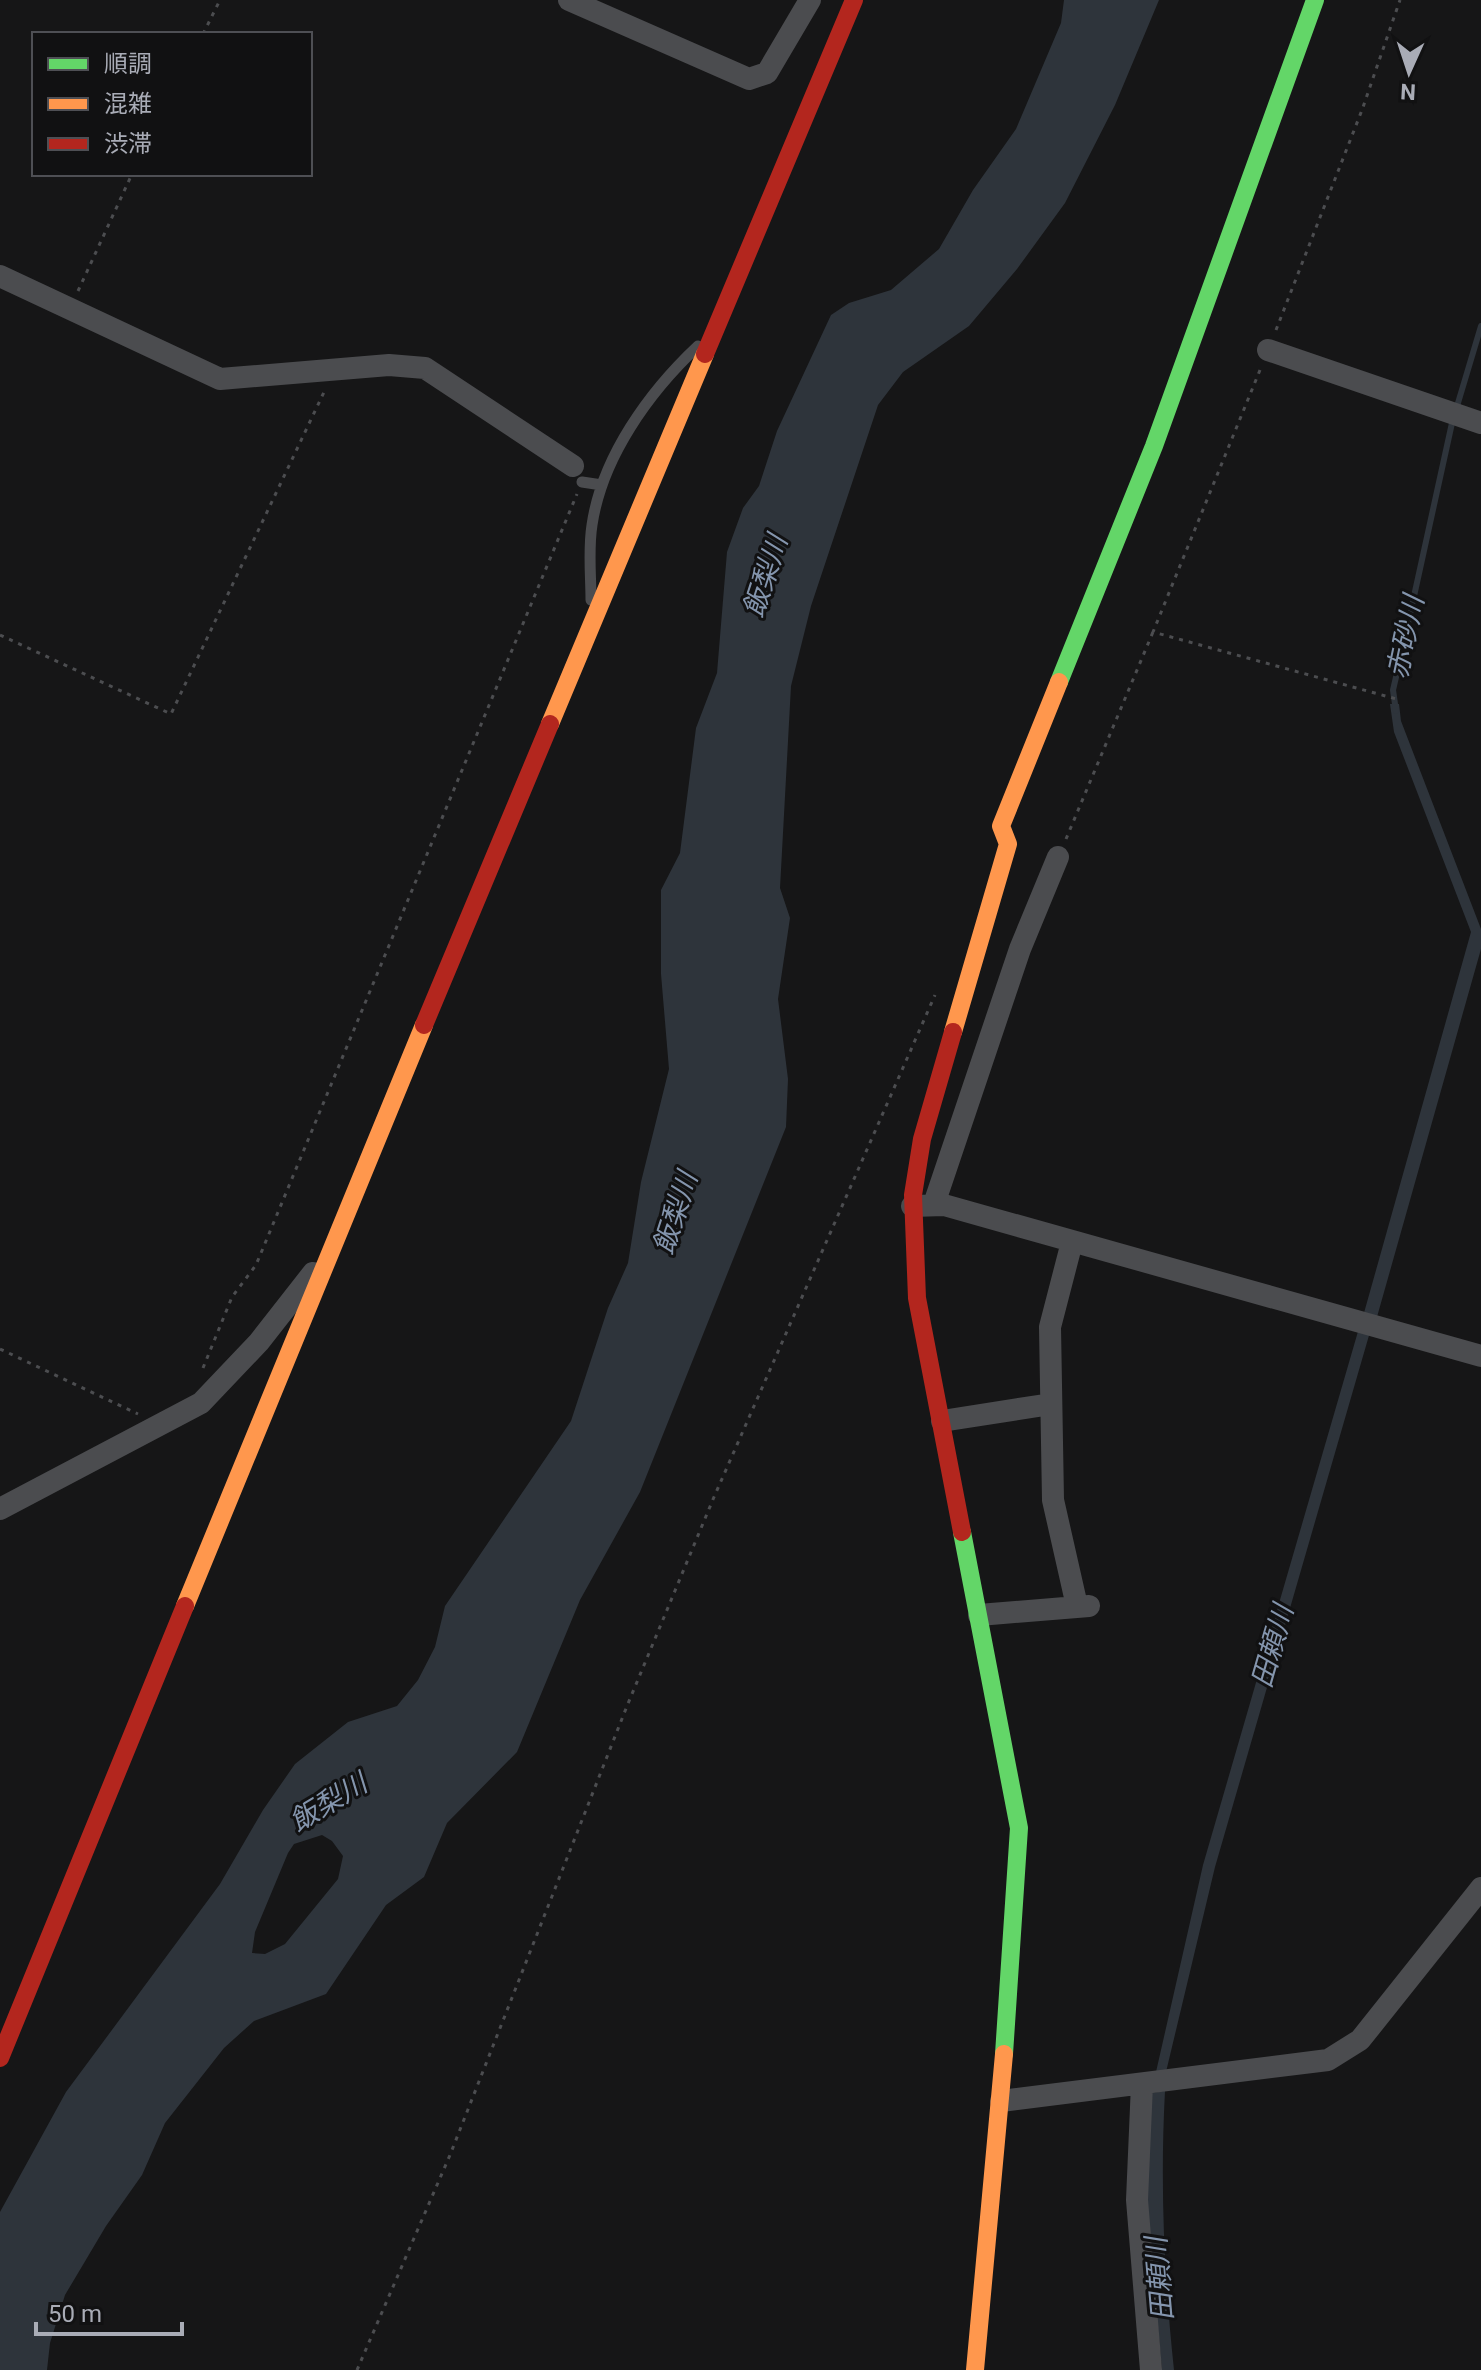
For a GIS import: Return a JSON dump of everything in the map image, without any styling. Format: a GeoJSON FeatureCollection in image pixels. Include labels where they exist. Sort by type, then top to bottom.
{"type":"FeatureCollection","features":[{"type":"Feature","properties":{"kind":"street"},"geometry":{"type":"LineString","coordinates":[[569,0],[749,79],[767,73],[810,0]]}},
{"type":"Feature","properties":{"kind":"street"},"geometry":{"type":"LineString","coordinates":[[0,2058],[592,625],[854,0]]}},
{"type":"Feature","properties":{"kind":"street"},"geometry":{"type":"LineString","coordinates":[[975,2370],[1001,2101],[1019,1828],[917,1298],[923,1205],[922,1139],[1008,844],[1001,826],[1154,446],[1187,347],[1315,0]]}},
{"type":"Feature","properties":{"kind":"street"},"geometry":{"type":"LineString","coordinates":[[0,276],[220,379],[411,364],[425,368],[587,480]]}},
{"type":"Feature","properties":{"kind":"street"},"geometry":{"type":"LineString","coordinates":[[1268,350],[1463,417]]}},
{"type":"Feature","properties":{"kind":"street"},"geometry":{"type":"LineString","coordinates":[[923,1205],[1058,857]]}},
{"type":"Feature","properties":{"kind":"street"},"geometry":{"type":"LineString","coordinates":[[923,1205],[1072,1242],[1481,1356]]}},
{"type":"Feature","properties":{"kind":"street"},"geometry":{"type":"LineString","coordinates":[[979,1615],[1084,1606],[1054,1512],[1050,1327],[1072,1242]]}},
{"type":"Feature","properties":{"kind":"street"},"geometry":{"type":"LineString","coordinates":[[0,1509],[201,1403],[259,1342],[336,1244]]}},
{"type":"Feature","properties":{"kind":"street"},"geometry":{"type":"LineString","coordinates":[[942,1421],[1051,1404]]}},
{"type":"Feature","properties":{"kind":"street"},"geometry":{"type":"LineString","coordinates":[[1001,2101],[1308,2065],[1345,2050],[1360,2040],[1393,2002],[1481,1888]]}},
{"type":"Feature","properties":{"kind":"street"},"geometry":{"type":"LineString","coordinates":[[1146,2083],[1137,2200],[1151,2370]]}},
{"type":"Feature","properties":{"kind":"lane"},"geometry":{"type":"LineString","coordinates":[[592,625],[592,525],[587,480],[629,430],[650,398],[718,326]]}},
{"type":"Feature","properties":{"kind":"path"},"geometry":{"type":"LineString","coordinates":[[204,32],[220,0]]}},
{"type":"Feature","properties":{"kind":"path"},"geometry":{"type":"LineString","coordinates":[[1058,857],[1268,350],[1349,136],[1362,110],[1400,0]]}},
{"type":"Feature","properties":{"kind":"path"},"geometry":{"type":"LineString","coordinates":[[70,309],[131,176]]}},
{"type":"Feature","properties":{"kind":"path"},"geometry":{"type":"LineString","coordinates":[[0,635],[171,714],[335,369]]}},
{"type":"Feature","properties":{"kind":"path"},"geometry":{"type":"LineString","coordinates":[[203,1368],[232,1297],[256,1265],[587,480]]}},
{"type":"Feature","properties":{"kind":"path"},"geometry":{"type":"LineString","coordinates":[[1153,632],[1400,700]]}},
{"type":"Feature","properties":{"kind":"path"},"geometry":{"type":"LineString","coordinates":[[357,2370],[450,2155],[627,1706],[714,1497],[936,994]]}},
{"type":"Feature","properties":{"kind":"path"},"geometry":{"type":"LineString","coordinates":[[0,1349],[149,1419],[156,1428]]}},
{"type":"Feature","properties":{"kind":"water","name":"飯梨川"},"geometry":{"type":"Polygon","coordinates":[[[1064,0],[1159,0],[1115,105],[1065,203],[1017,269],[969,326],[903,372],[878,405],[811,606],[791,686],[780,888],[790,918],[778,999],[788,1079],[786,1127],[640,1492],[580,1600],[517,1752],[447,1823],[424,1877],[386,1905],[326,1994],[254,2021],[224,2048],[165,2123],[142,2175],[106,2226],[65,2295],[50,2343],[47,2370],[0,2370],[0,2212],[66,2092],[220,1884],[263,1810],[295,1764],[348,1722],[397,1706],[418,1680],[435,1647],[445,1606],[571,1421],[608,1308],[628,1263],[641,1182],[669,1069],[661,974],[661,890],[680,853],[696,728],[717,673],[727,552],[743,508],[759,486],[777,431],[831,315],[849,303],[891,290],[939,249],[973,190],[1016,129],[1061,23],[1064,0]],[[322,1835],[294,1844],[255,1932],[252,1953],[265,1954],[285,1944],[338,1879],[343,1856],[332,1841],[322,1835]]]}},
{"type":"Feature","properties":{"kind":"water"},"geometry":{"type":"Polygon","coordinates":[[[1390,704],[1399,704],[1401,721],[1481,929],[1481,949],[1375,1324],[1362,1320],[1471,932],[1394,732],[1390,704]]]}},
{"type":"Feature","properties":{"kind":"water","name":"田頼川"},"geometry":{"type":"Polygon","coordinates":[[[1359,1328],[1370,1332],[1215,1867],[1166,2072],[1156,2072],[1203,1865],[1359,1328]]]}},
{"type":"Feature","properties":{"kind":"water","name":"田頼川"},"geometry":{"type":"Polygon","coordinates":[[[1165,2091],[1164,2231],[1174,2370],[1162,2370],[1147,2211],[1151,2093],[1165,2091]]]}},
{"type":"Feature","properties":{"kind":"waterway","name":"赤砂川"},"geometry":{"type":"LineString","coordinates":[[1396,711],[1393,690],[1452,423],[1481,326]]}},
{"type":"Feature","properties":{"kind":"traffic: fast"},"geometry":{"type":"LineString","coordinates":[[1059,682],[1154,446],[1315,0]]}},
{"type":"Feature","properties":{"kind":"traffic: fast"},"geometry":{"type":"LineString","coordinates":[[962,1532],[1019,1828],[1004,2054]]}},
{"type":"Feature","properties":{"kind":"traffic: slow"},"geometry":{"type":"LineString","coordinates":[[550,724],[705,354]]}},
{"type":"Feature","properties":{"kind":"traffic: slow"},"geometry":{"type":"LineString","coordinates":[[953,1032],[1008,844],[1001,826],[1059,682]]}},
{"type":"Feature","properties":{"kind":"traffic: slow"},"geometry":{"type":"LineString","coordinates":[[185,1606],[424,1025]]}},
{"type":"Feature","properties":{"kind":"traffic: slow"},"geometry":{"type":"LineString","coordinates":[[975,2370],[1004,2054]]}},
{"type":"Feature","properties":{"kind":"traffic: jam"},"geometry":{"type":"LineString","coordinates":[[705,354],[854,0]]}},
{"type":"Feature","properties":{"kind":"traffic: jam"},"geometry":{"type":"LineString","coordinates":[[424,1025],[550,724]]}},
{"type":"Feature","properties":{"kind":"traffic: jam"},"geometry":{"type":"LineString","coordinates":[[953,1032],[922,1139],[913,1195],[917,1298],[962,1532]]}},
{"type":"Feature","properties":{"kind":"traffic: jam"},"geometry":{"type":"LineString","coordinates":[[0,2058],[185,1606]]}}]}
